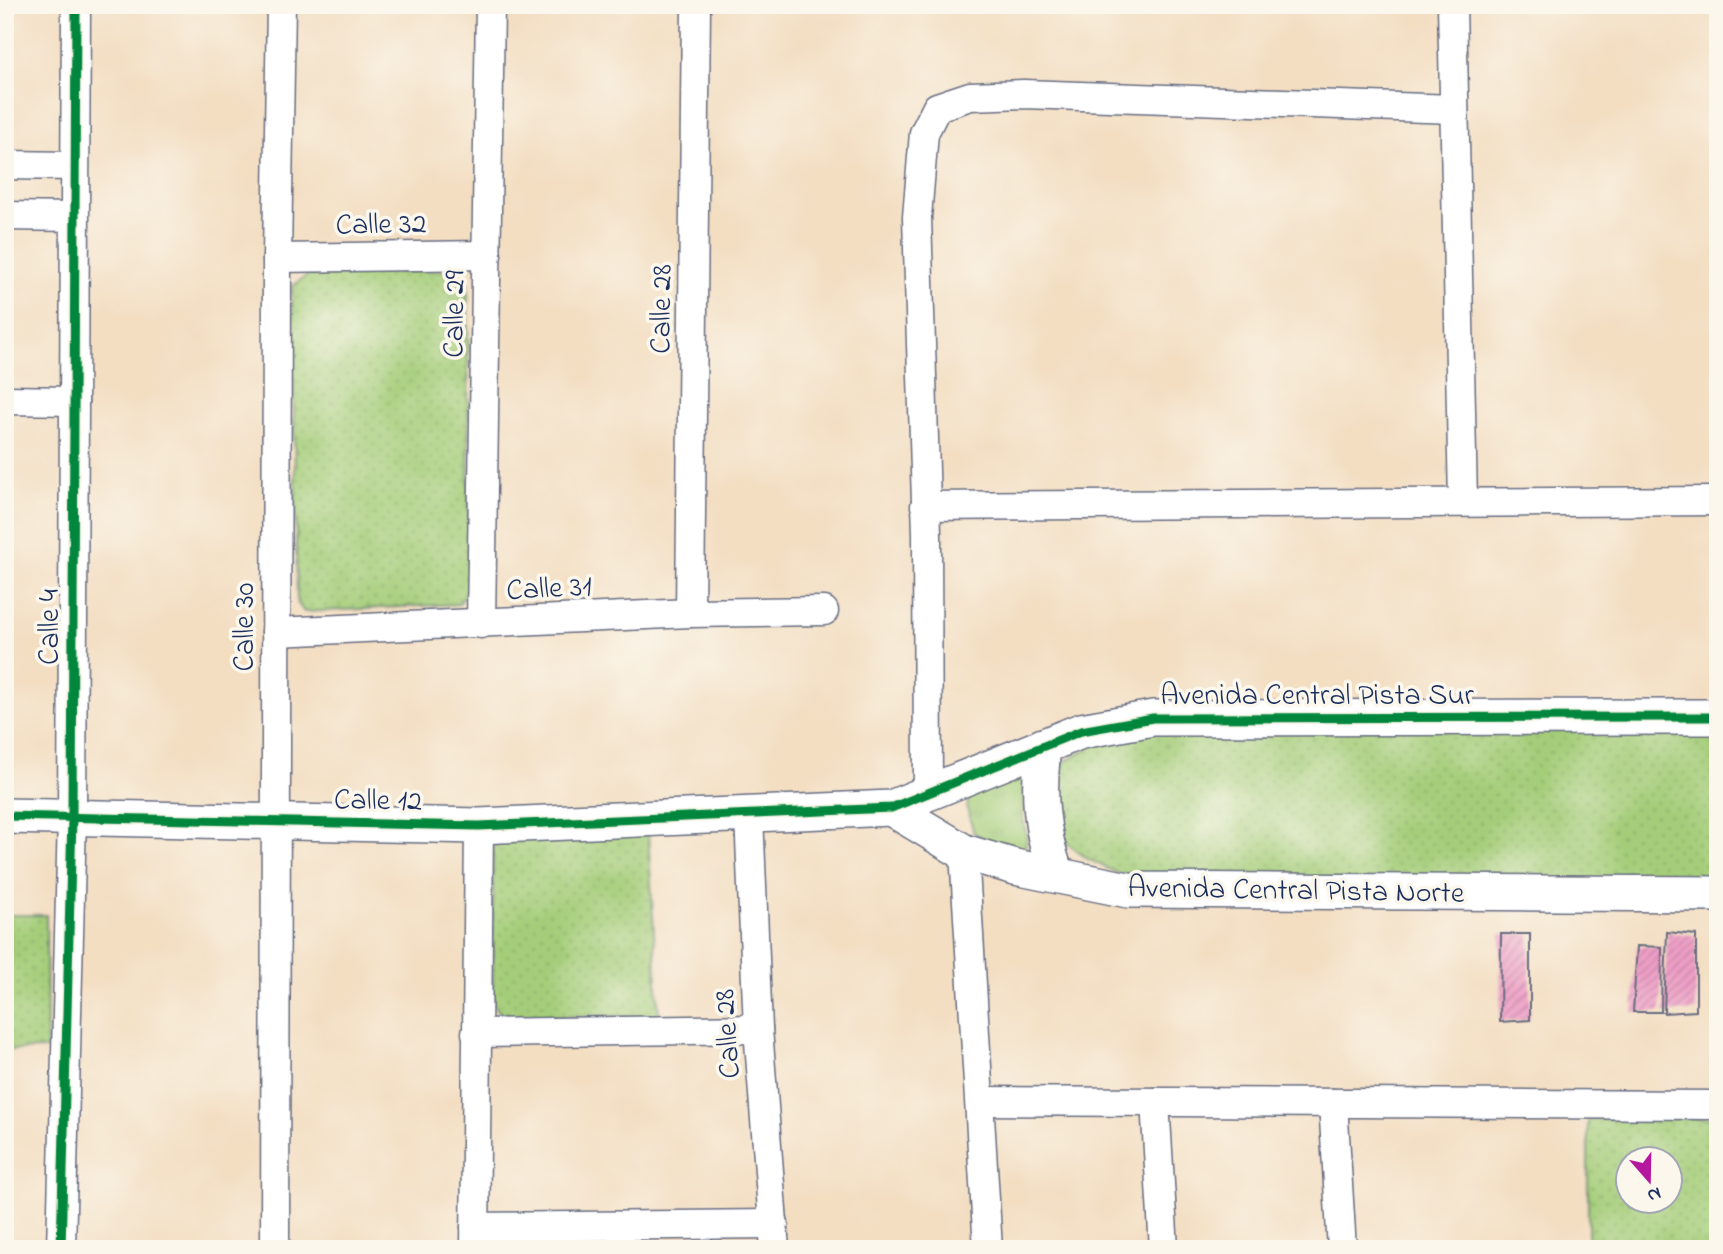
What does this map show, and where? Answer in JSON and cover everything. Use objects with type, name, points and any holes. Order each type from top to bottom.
[{"type":"street","name":"Calle 4","points":[[61,1249],[72,817],[76,5]]},
{"type":"street","name":"Calle 30","points":[[275,1249],[277,258],[281,5]]},
{"type":"street","name":"Calle 29","points":[[481,624],[489,5]]},
{"type":"street","name":"Calle 28","points":[[690,613],[696,5]]},
{"type":"street","points":[[1452,5],[1463,501]]},
{"type":"street","points":[[928,792],[925,506],[917,217],[924,133],[937,107],[970,96],[1024,94],[1454,109]]},
{"type":"street","points":[[5,165],[74,166]]},
{"type":"street","points":[[5,216],[74,217]]},
{"type":"street","name":"Calle 32","points":[[277,258],[487,255]]},
{"type":"street","points":[[5,400],[74,401]]},
{"type":"street","points":[[925,506],[1718,501]]},
{"type":"street","name":"Calle 31","points":[[276,632],[690,613],[824,611]]},
{"type":"street","name":"Avenida Central Pista Sur","points":[[891,808],[1081,732],[1153,719],[1718,717]]},
{"type":"street","points":[[1043,746],[1040,801],[1044,839],[1056,875]]},
{"type":"street","name":"Calle 12","points":[[5,816],[479,826],[891,808]]},
{"type":"street","name":"Avenida Central Pista Norte","points":[[891,808],[964,852],[1015,867],[1128,890],[1718,894]]},
{"type":"street","name":"Calle 28","points":[[749,815],[758,1029],[774,1236]]},
{"type":"street","points":[[479,826],[475,1238],[774,1236]]},
{"type":"street","points":[[964,852],[988,1249]]},
{"type":"street","points":[[477,1033],[758,1029]]},
{"type":"street","points":[[981,1101],[1718,1105]]},
{"type":"street","points":[[1155,1102],[1164,1249]]},
{"type":"street","points":[[1333,1103],[1342,1249]]},
{"type":"green space","points":[[449,270],[468,285],[469,588],[459,604],[304,612],[297,602],[292,287],[307,275]]},
{"type":"green space","points":[[1151,725],[1718,730],[1718,883],[1133,881],[1086,858],[1063,840],[1049,787],[1064,762],[1111,736]]},
{"type":"green space","points":[[1024,770],[1023,819],[1027,839],[1024,853],[1009,852],[974,833],[967,808],[972,784]]},
{"type":"green space","points":[[648,833],[659,1017],[502,1016],[493,1003],[493,846],[510,835]]},
{"type":"green space","points":[[5,915],[46,915],[47,1049],[5,1050]]},
{"type":"green space","points":[[1718,1118],[1718,1249],[1588,1249],[1588,1120]]},
{"type":"building","points":[[1667,932],[1696,935],[1696,1011],[1664,1013]]},
{"type":"building","points":[[1501,934],[1530,934],[1530,1020],[1500,1022]]},
{"type":"building","points":[[1637,946],[1662,947],[1661,1012],[1633,1012]]},
{"type":"cycle path","points":[[61,1249],[72,817],[76,5]]},
{"type":"cycle path","points":[[5,816],[479,826],[891,808],[1081,731],[1153,718],[1718,717]]}]
